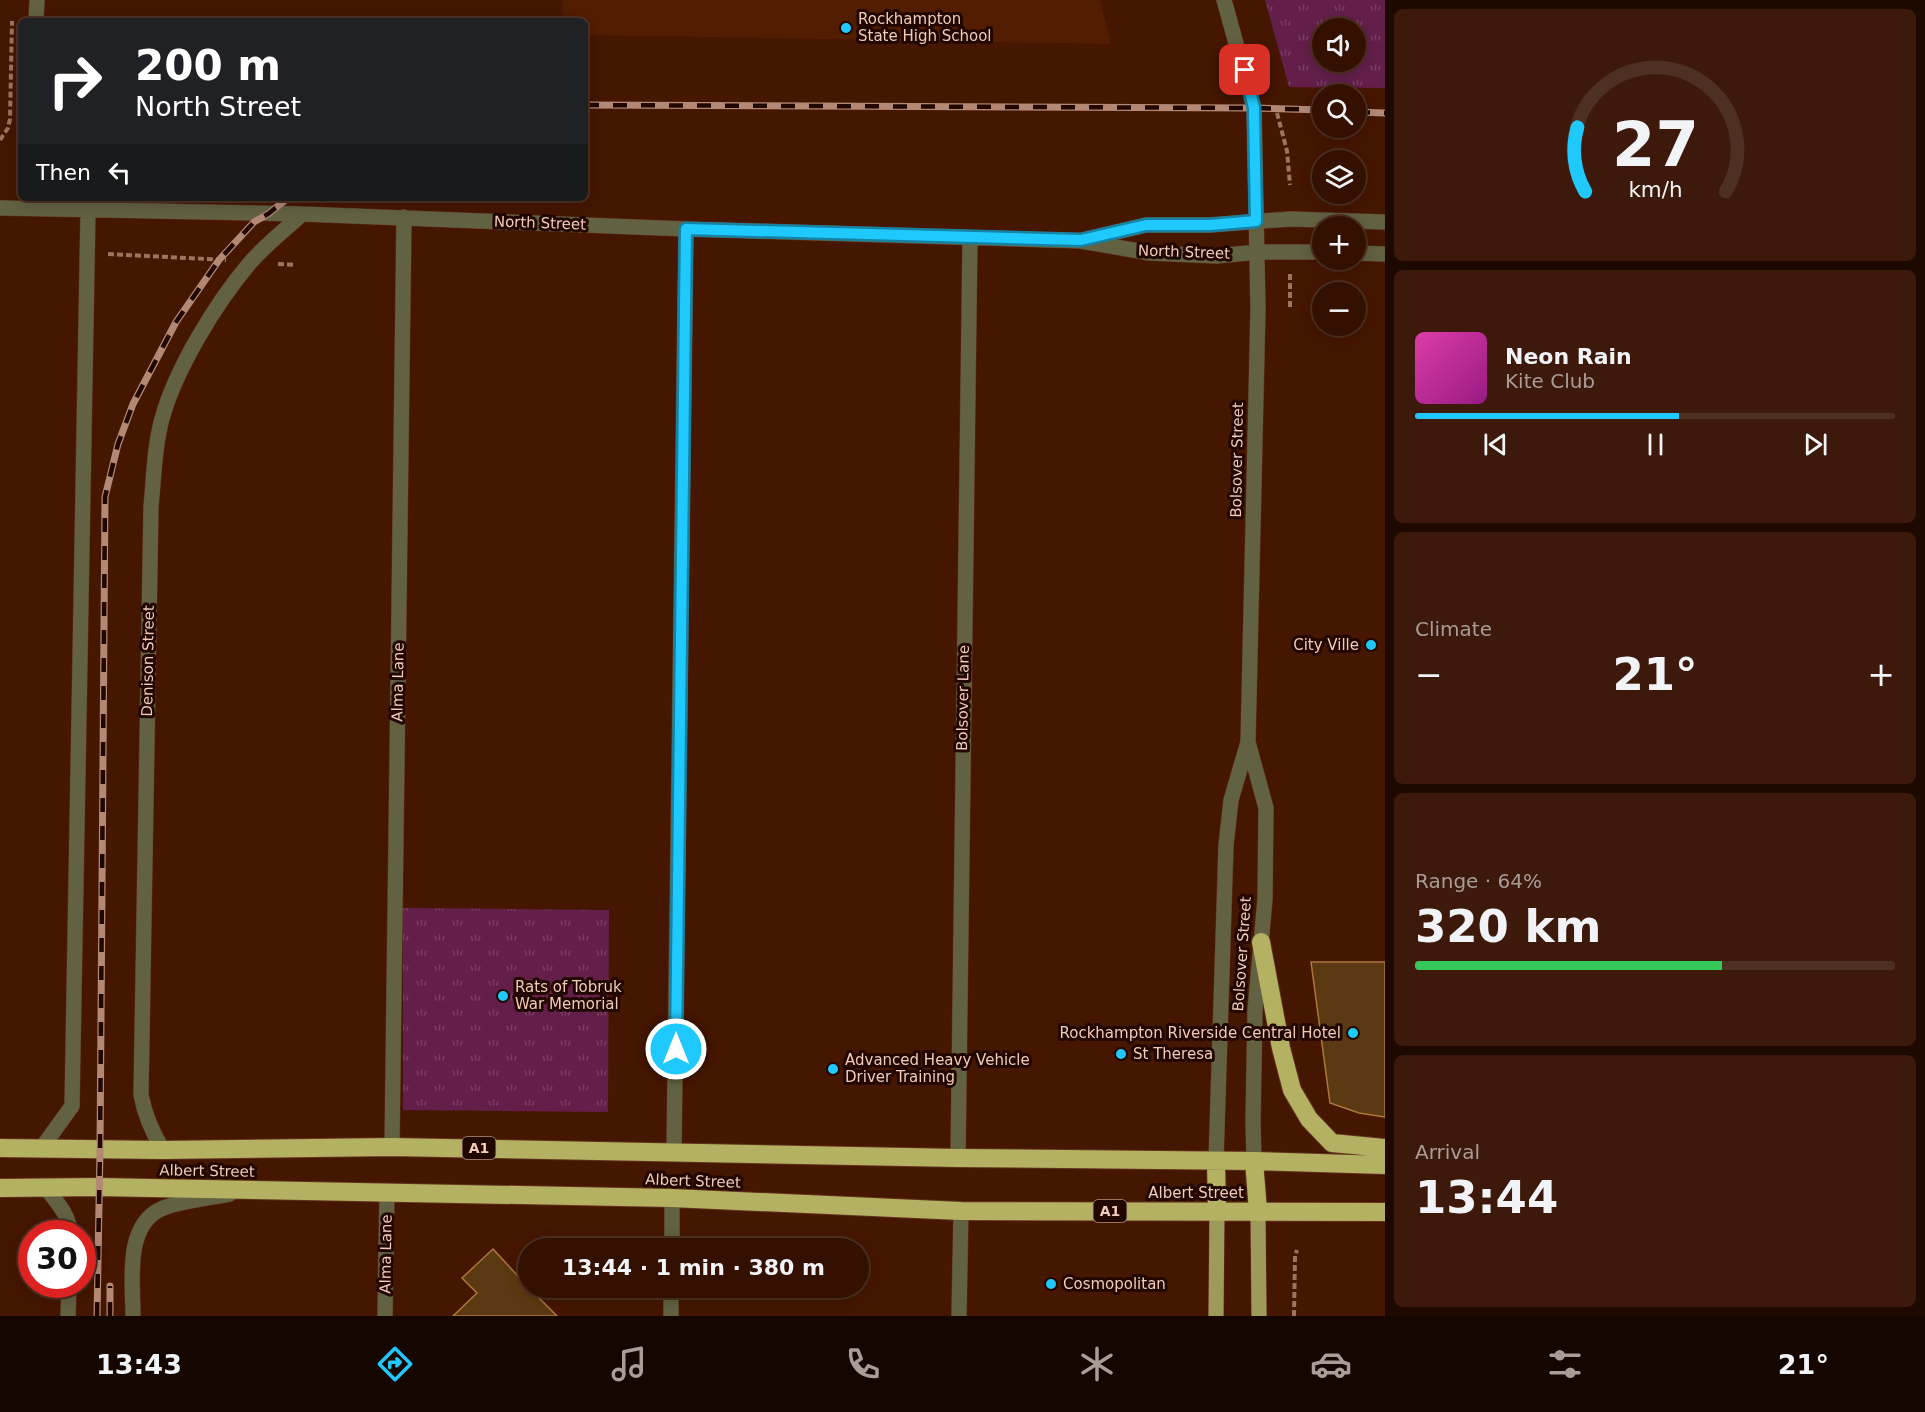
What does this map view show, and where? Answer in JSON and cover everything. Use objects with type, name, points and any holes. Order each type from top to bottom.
[{"type":"highway","points":[[1261,942],[1281,1048],[1292,1090],[1309,1119],[1332,1143],[1385,1148]]},
{"type":"highway","name":"Albert Street","points":[[0,1148],[163,1150],[392,1147],[1385,1165]]},
{"type":"highway","name":"Bolsover Street","points":[[1216,1161],[1218,1211]]},
{"type":"highway","name":"Bolsover Street","points":[[1254,1161],[1258,1211]]},
{"type":"highway","name":"Albert Street","points":[[0,1188],[256,1190],[672,1198],[962,1210],[1385,1212]]},
{"type":"main road","name":"Bolsover Street","points":[[1216,1316],[1218,1211]]},
{"type":"main road","name":"Bolsover Street","points":[[1258,1211],[1259,1316]]},
{"type":"street","points":[[36,18],[37,0]]},
{"type":"street","name":"Bolsover Street","points":[[1216,1161],[1227,845],[1231,800],[1248,742],[1258,309],[1254,108],[1224,0]]},
{"type":"street","name":"North Street","points":[[0,208],[34,203],[88,210],[404,217],[686,229],[1081,240],[1150,253],[1217,256],[1258,252],[1312,252]]},
{"type":"street","points":[[41,1149],[72,1106],[88,210]]},
{"type":"street","name":"Denison Street","points":[[163,1150],[145,1114],[141,1095],[151,506],[162,420],[177,382],[222,299],[250,262],[302,214]]},
{"type":"street","name":"Alma Lane","points":[[392,1147],[404,217]]},
{"type":"street","name":"North Street","points":[[1081,240],[1146,225],[1210,225],[1290,219],[1385,222]]},
{"type":"street","points":[[674,1151],[686,229]]},
{"type":"street","name":"Bolsover Lane","points":[[958,1158],[970,238]]},
{"type":"street","points":[[1366,253],[1385,254]]},
{"type":"street","name":"Bolsover Street","points":[[1248,742],[1266,808],[1265,898],[1256,1010],[1254,1161]]},
{"type":"street","points":[[46,1188],[61,1206],[67,1220]]},
{"type":"street","points":[[133,1316],[133,1253],[139,1229],[159,1210],[179,1204],[256,1190]]},
{"type":"street","name":"Alma Lane","points":[[385,1316],[387,1192]]},
{"type":"street","points":[[672,1198],[672,1238]]},
{"type":"street","points":[[959,1316],[962,1210]]},
{"type":"street","points":[[68,1316],[69,1298]]},
{"type":"street","points":[[671,1298],[671,1316]]},
{"type":"path","points":[[0,140],[8,128],[10,119],[12,12]]},
{"type":"path","points":[[1282,129],[1287,151],[1290,185]]},
{"type":"path","points":[[86,253],[296,265]]},
{"type":"path","points":[[1290,274],[1290,310]]},
{"type":"path","points":[[1294,1316],[1297,1250]]},
{"type":"shaded area","name":"Rockhampton State High School","points":[[563,0],[1100,0],[1111,44],[588,35],[588,18],[563,18]]},
{"type":"green space","points":[[1265,0],[1385,0],[1385,88],[1366,88],[1366,84],[1312,84],[1312,87],[1289,87]]},
{"type":"green space","points":[[403,908],[609,910],[608,1112],[403,1110]]},
{"type":"building","name":"Rockhampton Riverside Central Hotel","points":[[1311,962],[1385,962],[1385,1117],[1359,1113],[1330,1103]]},
{"type":"building","points":[[493,1249],[518,1276],[518,1298],[539,1298],[557,1316],[453,1316],[477,1293],[462,1278]]},
{"type":"railway","points":[[588,105],[1312,110]]},
{"type":"railway","points":[[1366,112],[1385,113]]},
{"type":"railway","points":[[97,1316],[105,497],[118,444],[133,404],[176,322],[219,260],[254,222],[284,201]]},
{"type":"railway","points":[[110,1286],[110,1316]]},
{"type":"place","name":"Rockhampton State High School","points":[[846,28]]},
{"type":"place","name":"City Ville","points":[[1371,645]]},
{"type":"place","name":"Rats of Tobruk War Memorial","points":[[503,996]]},
{"type":"place","name":"Rockhampton Riverside Central Hotel","points":[[1353,1033]]},
{"type":"place","name":"St Theresa","points":[[1121,1054]]},
{"type":"place","name":"Advanced Heavy Vehicle Driver Training","points":[[833,1069]]},
{"type":"place","name":"Cosmopolitan","points":[[1051,1284]]},
{"type":"route","points":[[676,1049],[686,229],[1081,240],[1146,225],[1210,225],[1256,221],[1254,108],[1245,70]]}]
